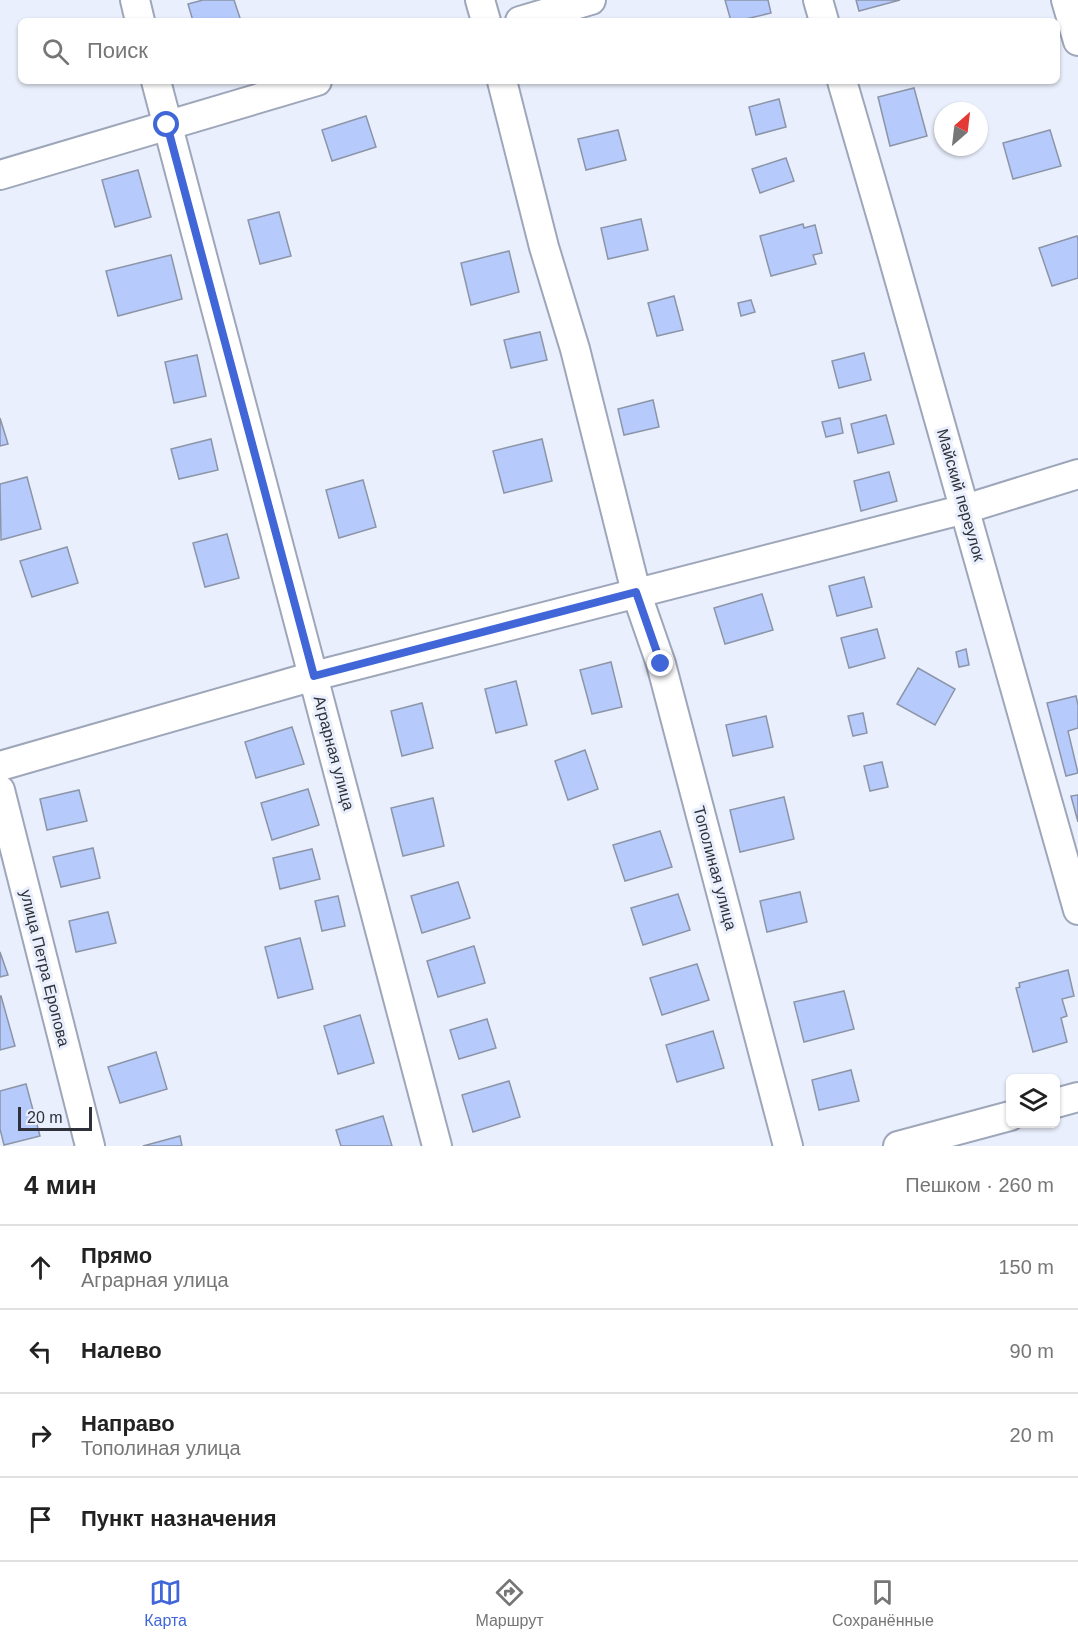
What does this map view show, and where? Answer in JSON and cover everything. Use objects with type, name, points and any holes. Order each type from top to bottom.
[{"type":"street","points":[[135,0],[139,18]]},
{"type":"street","points":[[480,0],[485,18]]},
{"type":"street","points":[[530,18],[591,0]]},
{"type":"street","points":[[818,0],[823,18]]},
{"type":"street","points":[[1066,0],[1078,41]]},
{"type":"street","name":"Аграрная улица","points":[[157,84],[437,1146]]},
{"type":"street","points":[[0,174],[307,84]]},
{"type":"street","name":"Тополиная улица","points":[[503,84],[544,247],[575,349],[636,592],[664,675],[788,1146]]},
{"type":"street","name":"Майский переулок","points":[[843,84],[1078,910]]},
{"type":"street","points":[[0,766],[314,676],[965,509],[1078,474]]},
{"type":"street","name":"улица Петра Еропова","points":[[0,790],[90,1146]]},
{"type":"street","points":[[1060,1102],[1078,1097]]},
{"type":"street","points":[[898,1146],[1006,1117]]},
{"type":"building","points":[[203,0],[234,0],[240,18],[192,18],[188,4]]},
{"type":"building","points":[[725,0],[768,0],[771,13],[750,18],[730,18]]},
{"type":"building","points":[[856,0],[900,0],[859,11]]},
{"type":"building","points":[[914,88],[927,136],[890,146],[878,97]]},
{"type":"building","points":[[779,99],[786,127],[756,135],[749,107]]},
{"type":"building","points":[[366,116],[376,147],[332,161],[322,130]]},
{"type":"building","points":[[618,130],[626,160],[586,170],[578,139]]},
{"type":"building","points":[[1050,130],[1061,166],[1013,179],[1003,143]]},
{"type":"building","points":[[786,158],[794,181],[760,193],[752,169]]},
{"type":"building","points":[[138,170],[151,217],[115,227],[102,180]]},
{"type":"building","points":[[279,212],[291,256],[260,264],[248,220]]},
{"type":"building","points":[[641,219],[648,250],[608,259],[601,228]]},
{"type":"building","points":[[803,224],[804,228],[815,225],[822,253],[813,255],[816,264],[771,276],[760,236]]},
{"type":"building","points":[[1077,236],[1078,278],[1052,286],[1039,248]]},
{"type":"building","points":[[509,251],[519,292],[471,305],[461,263]]},
{"type":"building","points":[[171,255],[182,299],[118,316],[106,271]]},
{"type":"building","points":[[674,296],[683,330],[657,336],[648,303]]},
{"type":"building","points":[[751,300],[755,312],[741,316],[738,303]]},
{"type":"building","points":[[540,332],[547,360],[511,368],[504,340]]},
{"type":"building","points":[[864,353],[871,380],[839,388],[832,361]]},
{"type":"building","points":[[197,355],[206,396],[174,403],[165,362]]},
{"type":"building","points":[[653,400],[659,427],[624,435],[618,409]]},
{"type":"building","points":[[886,415],[894,444],[858,453],[851,424]]},
{"type":"building","points":[[0,418],[8,444],[0,446]]},
{"type":"building","points":[[840,418],[843,433],[826,437],[822,422]]},
{"type":"building","points":[[211,439],[218,470],[179,479],[171,449]]},
{"type":"building","points":[[542,439],[552,481],[504,493],[493,451]]},
{"type":"building","points":[[889,472],[897,501],[861,511],[854,481]]},
{"type":"building","points":[[27,477],[41,529],[1,540],[0,484]]},
{"type":"building","points":[[363,480],[376,527],[339,538],[326,490]]},
{"type":"building","points":[[227,534],[239,578],[205,587],[193,543]]},
{"type":"building","points":[[67,547],[78,583],[32,597],[20,561]]},
{"type":"building","points":[[864,577],[872,607],[837,616],[829,586]]},
{"type":"building","points":[[762,594],[773,630],[725,644],[714,608]]},
{"type":"building","points":[[877,629],[885,658],[849,668],[841,638]]},
{"type":"building","points":[[966,649],[969,665],[959,667],[956,652]]},
{"type":"building","points":[[611,662],[622,707],[592,714],[580,670]]},
{"type":"building","points":[[918,668],[955,689],[935,725],[897,704]]},
{"type":"building","points":[[516,681],[527,725],[496,733],[485,689]]},
{"type":"building","points":[[1076,696],[1078,728],[1068,731],[1078,773],[1066,776],[1047,703]]},
{"type":"building","points":[[422,703],[433,748],[402,756],[391,711]]},
{"type":"building","points":[[863,713],[867,733],[853,736],[848,716]]},
{"type":"building","points":[[766,716],[773,747],[733,756],[726,725]]},
{"type":"building","points":[[292,727],[304,764],[256,778],[245,742]]},
{"type":"building","points":[[585,750],[598,789],[568,800],[555,761]]},
{"type":"building","points":[[882,762],[888,787],[870,791],[864,766]]},
{"type":"building","points":[[308,789],[319,825],[272,840],[261,803]]},
{"type":"building","points":[[79,790],[87,821],[47,830],[40,799]]},
{"type":"building","points":[[1078,795],[1078,822],[1071,796]]},
{"type":"building","points":[[784,797],[794,839],[740,852],[730,810]]},
{"type":"building","points":[[433,798],[444,846],[403,856],[391,808]]},
{"type":"building","points":[[660,831],[672,867],[625,881],[613,845]]},
{"type":"building","points":[[93,848],[100,878],[61,887],[53,857]]},
{"type":"building","points":[[312,849],[320,879],[280,889],[273,858]]},
{"type":"building","points":[[458,882],[470,918],[422,933],[411,896]]},
{"type":"building","points":[[800,892],[807,922],[767,932],[760,901]]},
{"type":"building","points":[[678,894],[690,930],[643,945],[631,908]]},
{"type":"building","points":[[338,896],[345,926],[322,931],[315,901]]},
{"type":"building","points":[[108,912],[116,943],[76,952],[69,921]]},
{"type":"building","points":[[300,938],[313,989],[278,998],[265,947]]},
{"type":"building","points":[[474,946],[485,983],[438,997],[427,961]]},
{"type":"building","points":[[0,952],[8,975],[0,977]]},
{"type":"building","points":[[697,964],[709,1000],[662,1015],[650,978]]},
{"type":"building","points":[[1068,970],[1074,996],[1062,999],[1067,1016],[1061,1018],[1067,1042],[1033,1052],[1016,988],[1020,987],[1019,983]]},
{"type":"building","points":[[844,991],[854,1029],[804,1042],[794,1002]]},
{"type":"building","points":[[0,996],[15,1046],[0,1050]]},
{"type":"building","points":[[360,1015],[374,1063],[338,1074],[324,1026]]},
{"type":"building","points":[[487,1019],[496,1048],[459,1059],[450,1030]]},
{"type":"building","points":[[713,1031],[724,1068],[677,1082],[666,1045]]},
{"type":"building","points":[[156,1052],[167,1089],[120,1103],[108,1067]]},
{"type":"building","points":[[851,1070],[859,1101],[819,1110],[812,1080]]},
{"type":"building","points":[[509,1081],[520,1117],[473,1132],[462,1095]]},
{"type":"building","points":[[26,1084],[40,1136],[4,1145],[0,1129],[0,1091]]},
{"type":"building","points":[[383,1116],[392,1146],[341,1146],[336,1130]]},
{"type":"building","points":[[180,1136],[182,1146],[143,1146]]},
{"type":"route","points":[[167,125],[314,676],[636,592],[661,664]]}]
